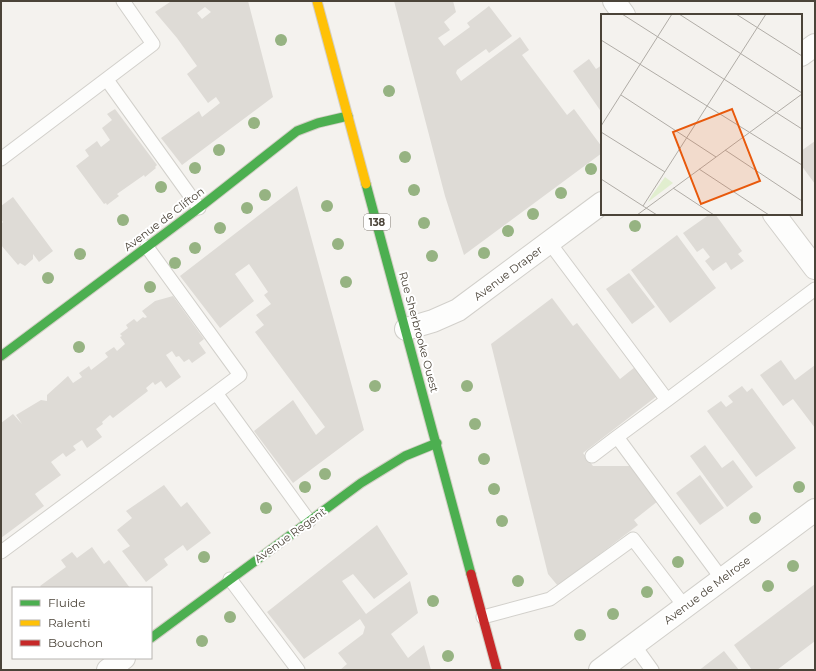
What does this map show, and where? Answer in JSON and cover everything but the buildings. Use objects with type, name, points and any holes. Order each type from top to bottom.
[{"type":"street","name":"Rue Sherbrooke Ouest","points":[[317,1],[498,670]]},
{"type":"street","points":[[614,1],[623,14]]},
{"type":"street","points":[[802,54],[815,45]]},
{"type":"street","name":"Avenue de Clifton","points":[[1,356],[199,208],[297,131],[318,123],[348,116]]},
{"type":"street","name":"Avenue Draper","points":[[406,329],[432,321],[458,310],[601,204]]},
{"type":"street","points":[[775,215],[815,268]]},
{"type":"street","name":"Avenue Regent","points":[[152,637],[378,472],[418,450],[436,443]]},
{"type":"street","name":"Avenue de Melrose","points":[[600,670],[815,510]]},
{"type":"street","points":[[108,670],[123,659]]},
{"type":"lane","points":[[1,159],[153,44],[123,1]]},
{"type":"lane","points":[[107,80],[199,208]]},
{"type":"lane","points":[[549,242],[667,400]]},
{"type":"lane","points":[[1,552],[240,374],[147,247]]},
{"type":"lane","points":[[592,456],[815,289]]},
{"type":"lane","points":[[216,393],[309,521]]},
{"type":"lane","points":[[617,438],[722,579]]},
{"type":"lane","points":[[483,617],[550,599],[633,539],[685,607]]},
{"type":"lane","points":[[230,579],[298,670]]},
{"type":"lane","points":[[634,645],[652,670]]},
{"type":"traffic: fast","points":[[1,356],[199,208],[297,131],[318,123],[348,116]]},
{"type":"traffic: fast","points":[[366,184],[471,574]]},
{"type":"traffic: fast","points":[[152,637],[361,483],[405,456],[437,443]]},
{"type":"traffic: slow","points":[[317,1],[366,184]]},
{"type":"traffic: jam","points":[[471,574],[497,670]]}]
